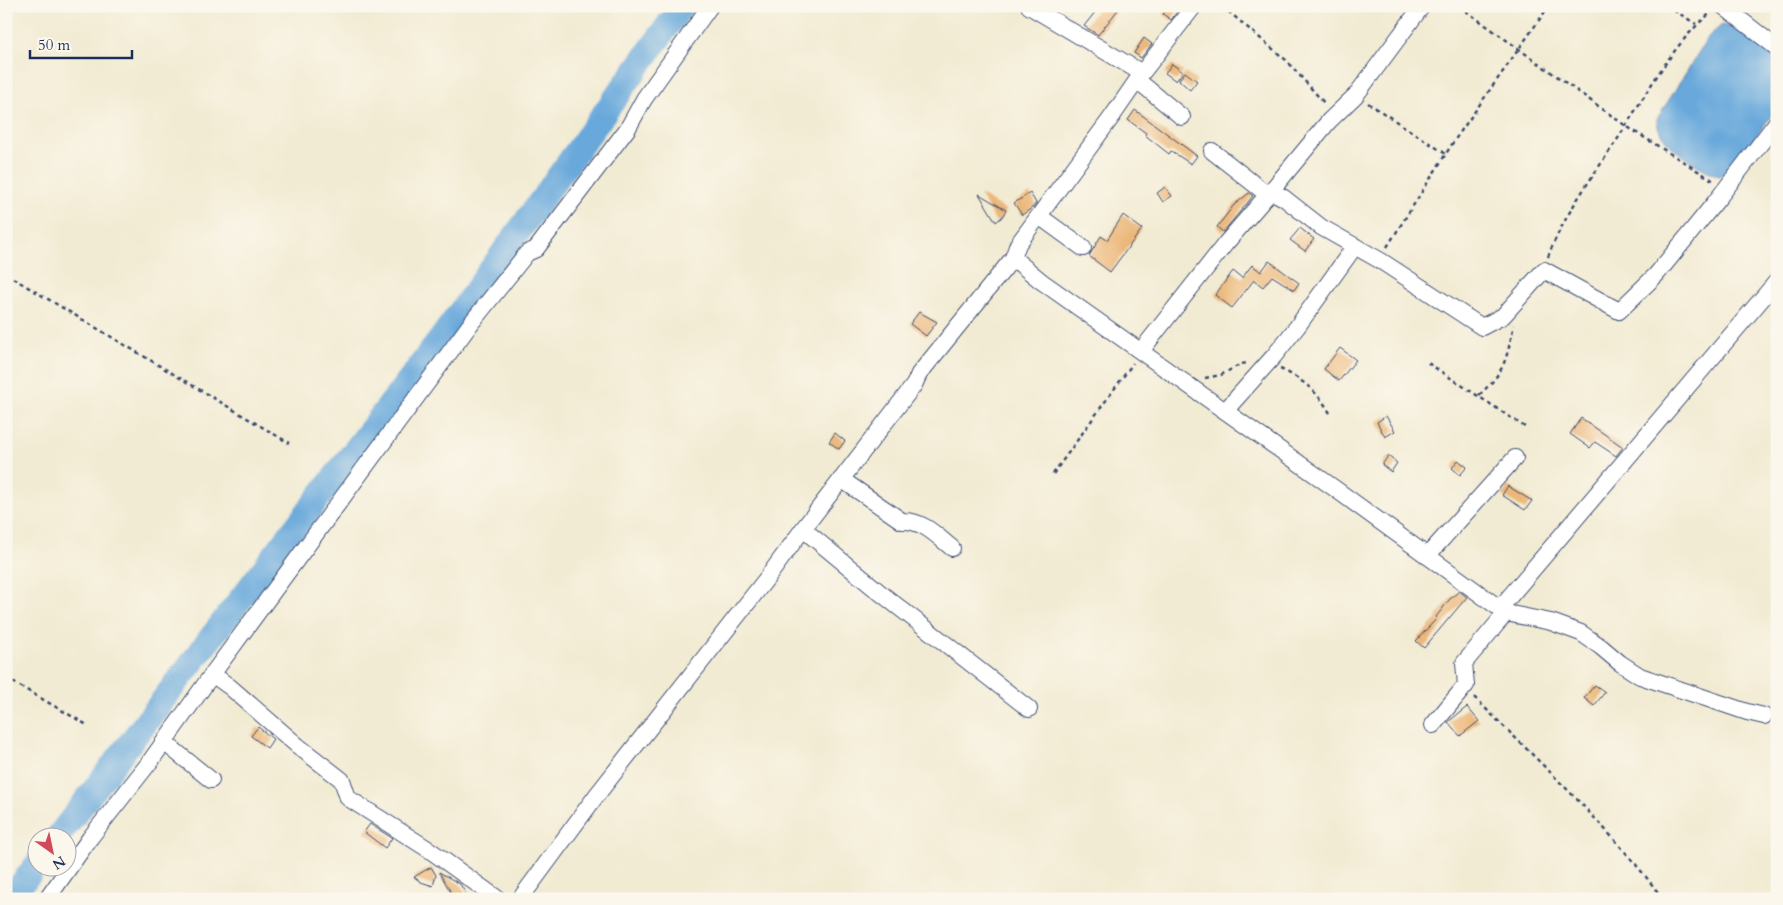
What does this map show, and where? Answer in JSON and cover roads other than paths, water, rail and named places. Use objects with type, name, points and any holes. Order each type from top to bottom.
[{"type":"street","points":[[46,899],[164,742],[212,674],[472,322],[527,253],[536,249],[628,128],[644,99],[710,6]]},
{"type":"street","points":[[1029,6],[1139,76],[1182,117]]},
{"type":"street","points":[[520,899],[596,796],[767,578],[914,385],[920,374],[1013,258],[1018,244],[1111,118],[1139,76],[1194,6]]},
{"type":"street","points":[[1141,351],[1226,243],[1334,115],[1353,98],[1422,6]]},
{"type":"street","points":[[1718,8],[1777,48]]},
{"type":"street","points":[[1212,151],[1269,193],[1284,198],[1321,227],[1379,260],[1482,326],[1503,316],[1544,270],[1619,311],[1656,275],[1726,189],[1777,122]]},
{"type":"street","points":[[1039,216],[1083,248]]},
{"type":"street","points":[[1225,411],[1297,328],[1355,246]]},
{"type":"street","points":[[1013,258],[1041,282],[1141,351],[1503,611],[1551,622],[1581,633],[1640,676],[1764,716]]},
{"type":"street","points":[[1433,725],[1464,688],[1466,684],[1464,663],[1503,611],[1777,281]]},
{"type":"street","points":[[1427,556],[1515,458]]},
{"type":"street","points":[[841,479],[902,521],[909,521],[928,528],[952,548]]},
{"type":"street","points":[[803,529],[1028,708]]},
{"type":"street","points":[[212,674],[342,780],[348,798],[431,851],[498,899]]},
{"type":"street","points":[[164,742],[211,780]]},
{"type":"water","points":[[1722,25],[1734,28],[1777,56],[1777,108],[1731,170],[1719,176],[1690,161],[1671,146],[1663,137],[1657,119],[1709,36]]},
{"type":"waterway","points":[[65,828],[442,337],[682,6]]},
{"type":"waterway","points":[[10,899],[28,876]]}]
